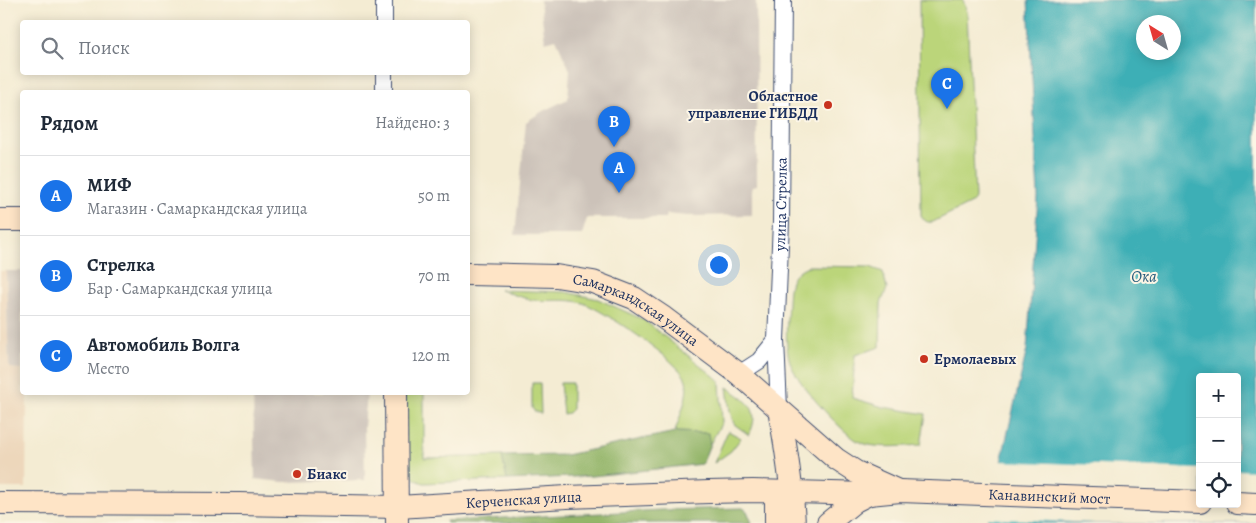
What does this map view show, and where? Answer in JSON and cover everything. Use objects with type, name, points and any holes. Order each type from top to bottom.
[{"type":"main road","points":[[0,220],[20,220]]},
{"type":"main road","name":"Самаркандская улица","points":[[470,274],[556,276],[593,282],[634,298],[739,374],[836,460],[856,472],[900,491]]},
{"type":"main road","points":[[396,395],[395,463],[397,515]]},
{"type":"main road","points":[[779,409],[784,492],[794,523]]},
{"type":"main road","name":"Керченская улица","points":[[0,503],[230,504],[397,515],[567,497],[728,492],[869,494],[900,491]]},
{"type":"main road","name":"Канавинский мост","points":[[900,491],[1196,502]]},
{"type":"main road","points":[[776,523],[784,492]]},
{"type":"main road","points":[[828,523],[855,501],[869,494]]},
{"type":"main road","points":[[1241,503],[1256,504]]},
{"type":"street","points":[[384,0],[384,20]]},
{"type":"street","name":"улица Стрелка","points":[[779,409],[776,340],[781,222],[783,0]]},
{"type":"street","points":[[384,75],[384,90]]},
{"type":"street","points":[[739,374],[759,361],[776,340]]},
{"type":"shaded area","points":[[540,0],[756,0],[757,185],[752,186],[752,215],[687,216],[667,214],[666,218],[587,218],[582,235],[515,235],[526,122],[568,99],[570,70],[556,39],[545,42]]},
{"type":"shaded area","points":[[0,271],[6,271],[9,368],[20,369],[20,395],[27,395],[26,488],[0,488]]},
{"type":"shaded area","points":[[6,271],[20,271],[20,369],[9,368]]},
{"type":"shaded area","points":[[253,395],[367,395],[364,427],[365,480],[283,482],[255,479]]},
{"type":"green space","points":[[919,0],[963,0],[967,12],[975,198],[973,202],[933,222],[926,221],[921,215]]},
{"type":"green space","points":[[808,266],[870,267],[883,272],[887,289],[881,303],[880,347],[855,355],[852,398],[883,407],[926,414],[921,445],[878,446],[856,440],[839,426],[802,384],[789,358],[787,326],[791,281],[797,273]]},
{"type":"green space","points":[[500,290],[566,292],[598,299],[644,320],[720,381],[722,422],[710,444],[707,433],[675,432],[687,392],[686,380],[670,361],[640,337],[607,315],[583,303],[533,300]]},
{"type":"green space","points":[[532,383],[540,383],[541,414],[532,408]]},
{"type":"green space","points":[[560,383],[572,383],[572,409],[568,413],[563,414]]},
{"type":"green space","points":[[727,387],[746,401],[753,412],[753,426],[749,435],[734,424],[730,412]]},
{"type":"green space","points":[[404,395],[424,395],[424,458],[502,456],[507,480],[424,483],[413,477],[405,466]]},
{"type":"green space","points":[[728,431],[741,438],[731,451],[714,463]]},
{"type":"green space","points":[[675,432],[708,433],[710,444],[702,464],[593,476],[507,480],[502,456],[566,455]]},
{"type":"green space","points":[[743,508],[747,511],[752,523],[447,523],[446,521],[661,510]]},
{"type":"water","name":"Ока","points":[[1028,0],[1256,0],[1256,523],[987,523],[1027,349],[1038,197]]},
{"type":"pier","points":[[998,461],[1196,469],[1196,508],[1241,508],[1241,470],[1256,471],[1256,523],[1095,523],[985,518]]},
{"type":"place","name":"Областное управление ГИБДД","points":[[828,105]]},
{"type":"place","name":"Автомобиль Волга","points":[[947,109]]},
{"type":"place","name":"Стрелка","points":[[614,147]]},
{"type":"place","name":"МИФ","points":[[619,193]]},
{"type":"place","name":"Ермолаевых","points":[[924,359]]},
{"type":"place","name":"Биакс","points":[[297,474]]}]
